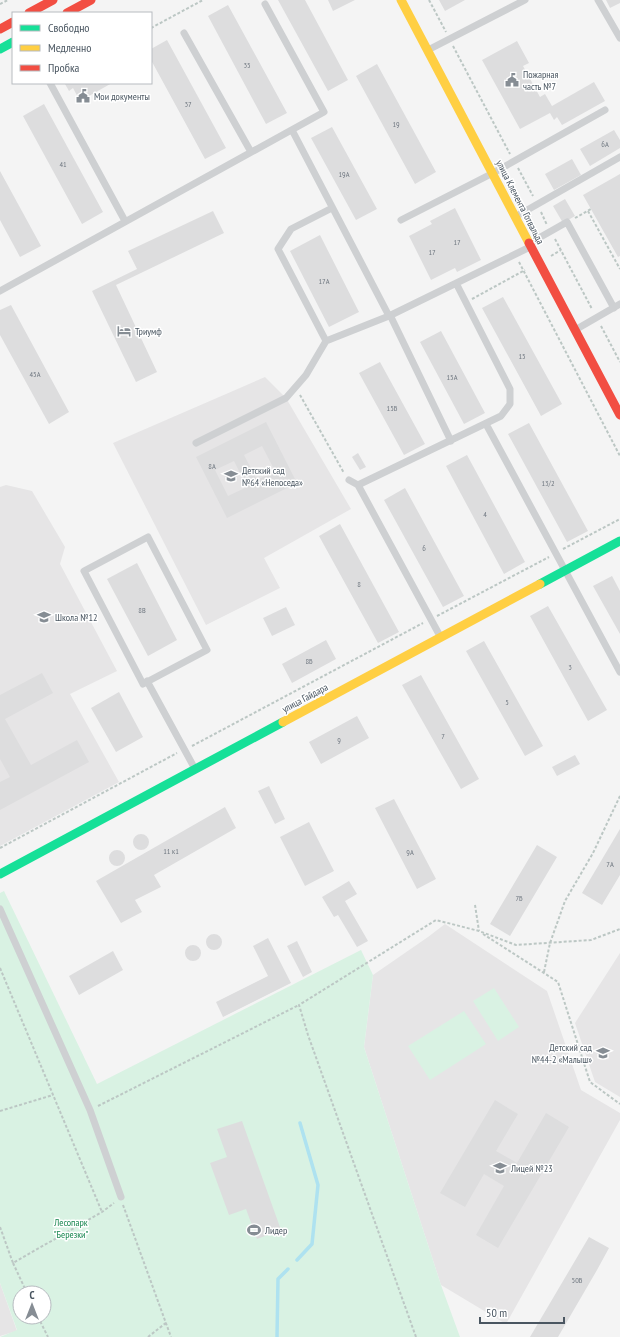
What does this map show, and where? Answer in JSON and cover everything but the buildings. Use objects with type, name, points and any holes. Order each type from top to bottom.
[{"type":"street","points":[[31,12],[53,0]]},
{"type":"street","points":[[69,12],[91,0]]},
{"type":"street","name":"улица Клемента Готвальда","points":[[401,0],[620,415]]},
{"type":"street","points":[[0,29],[12,23]]},
{"type":"street","points":[[0,49],[12,43]]},
{"type":"street","name":"улица Гайдара","points":[[0,874],[620,541]]},
{"type":"lane","points":[[428,50],[525,0]]},
{"type":"lane","points":[[598,0],[617,26],[620,38]]},
{"type":"lane","points":[[0,291],[324,112],[265,4]]},
{"type":"lane","points":[[184,33],[251,152]]},
{"type":"lane","points":[[51,84],[125,221]]},
{"type":"lane","points":[[401,220],[493,173],[605,110]]},
{"type":"lane","points":[[292,130],[390,315],[451,441]]},
{"type":"lane","points":[[515,217],[620,158]]},
{"type":"lane","points":[[326,341],[278,248],[291,229],[332,208]]},
{"type":"lane","points":[[196,443],[286,398],[306,375],[326,341],[390,315],[515,254],[567,222],[617,306],[575,330]]},
{"type":"lane","points":[[358,486],[501,416],[510,404],[510,389],[456,283]]},
{"type":"lane","points":[[486,424],[620,672]]},
{"type":"lane","points":[[349,480],[358,486],[441,637]]},
{"type":"lane","points":[[148,537],[207,650],[147,681],[143,684],[84,571],[148,537]]},
{"type":"lane","points":[[147,681],[195,769]]},
{"type":"lane","points":[[0,909],[90,1110],[121,1197]]},
{"type":"path","points":[[0,4],[8,0]]},
{"type":"path","points":[[152,27],[203,0]]},
{"type":"path","points":[[429,0],[620,362]]},
{"type":"path","points":[[567,222],[591,209]]},
{"type":"path","points":[[588,211],[620,269]]},
{"type":"path","points":[[466,302],[561,250]]},
{"type":"path","points":[[515,254],[620,456]]},
{"type":"path","points":[[296,387],[349,480]]},
{"type":"path","points":[[0,848],[620,519]]},
{"type":"path","points":[[544,972],[550,943],[565,901],[594,853],[620,796]]},
{"type":"path","points":[[475,905],[479,931],[558,982],[590,1082],[620,1104]]},
{"type":"path","points":[[90,1110],[299,1005],[436,920],[479,931],[516,945],[591,940],[620,929]]},
{"type":"path","points":[[0,968],[102,1212]]},
{"type":"path","points":[[299,1005],[308,1035],[416,1337]]},
{"type":"path","points":[[0,1111],[53,1095]]},
{"type":"path","points":[[13,1263],[102,1212],[121,1197],[167,1322],[171,1337]]},
{"type":"path","points":[[0,1227],[13,1263],[23,1285]]},
{"type":"path","points":[[148,1337],[167,1322]]},
{"type":"path","points":[[42,1325],[48,1337]]},
{"type":"shaded area","name":"Детский сад №64 «Непоседа»","points":[[265,377],[286,398],[351,509],[264,558],[280,588],[206,625],[113,443]]},
{"type":"shaded area","name":"Школа №12","points":[[6,485],[32,491],[65,547],[60,564],[117,671],[70,694],[119,782],[0,846],[0,487]]},
{"type":"shaded area","points":[[445,924],[547,991],[581,1090],[620,1113],[620,1120],[506,1324],[441,1285],[364,1047],[373,975]]},
{"type":"shaded area","name":"Детский сад №44-2 «Малыш»","points":[[620,953],[620,1097],[595,1082],[575,1023]]},
{"type":"shaded area","points":[[0,1283],[12,1317],[12,1325],[15,1325],[17,1331],[0,1336]]},
{"type":"green space","name":"Лесопарк \"Березки\"","points":[[4,891],[97,1084],[361,950],[373,975],[364,1047],[441,1285],[460,1337],[0,1337],[17,1330],[15,1325],[52,1325],[52,1285],[12,1285],[12,1316],[0,1283],[0,893]]},
{"type":"green space","points":[[494,988],[519,1027],[498,1041],[473,1001]]},
{"type":"green space","points":[[464,1011],[486,1044],[430,1080],[408,1046]]},
{"type":"waterway","points":[[297,1260],[312,1244],[318,1185],[300,1123]]},
{"type":"waterway","points":[[277,1337],[278,1279],[288,1269]]},
{"type":"traffic: fast","points":[[0,49],[12,43]]},
{"type":"traffic: fast","points":[[540,584],[620,541]]},
{"type":"traffic: fast","points":[[0,874],[283,722]]},
{"type":"traffic: slow","points":[[401,0],[529,243]]},
{"type":"traffic: slow","points":[[283,722],[540,584]]},
{"type":"traffic: jam","points":[[31,12],[53,0]]},
{"type":"traffic: jam","points":[[69,12],[91,0]]},
{"type":"traffic: jam","points":[[0,29],[12,23]]},
{"type":"traffic: jam","points":[[529,243],[620,415]]},
{"type":"place","name":"Пожарная часть №7","points":[[512,80]]},
{"type":"place","name":"Мои документы","points":[[83,96]]},
{"type":"place","name":"Триумф","points":[[124,331]]},
{"type":"place","name":"Детский сад №64 «Непоседа»","points":[[231,476]]},
{"type":"place","name":"Школа №12","points":[[44,617]]},
{"type":"place","name":"Детский сад №44-2 «Малыш»","points":[[603,1053]]},
{"type":"place","name":"Лицей №23","points":[[500,1168]]},
{"type":"place","name":"Лидер","points":[[254,1230]]}]
